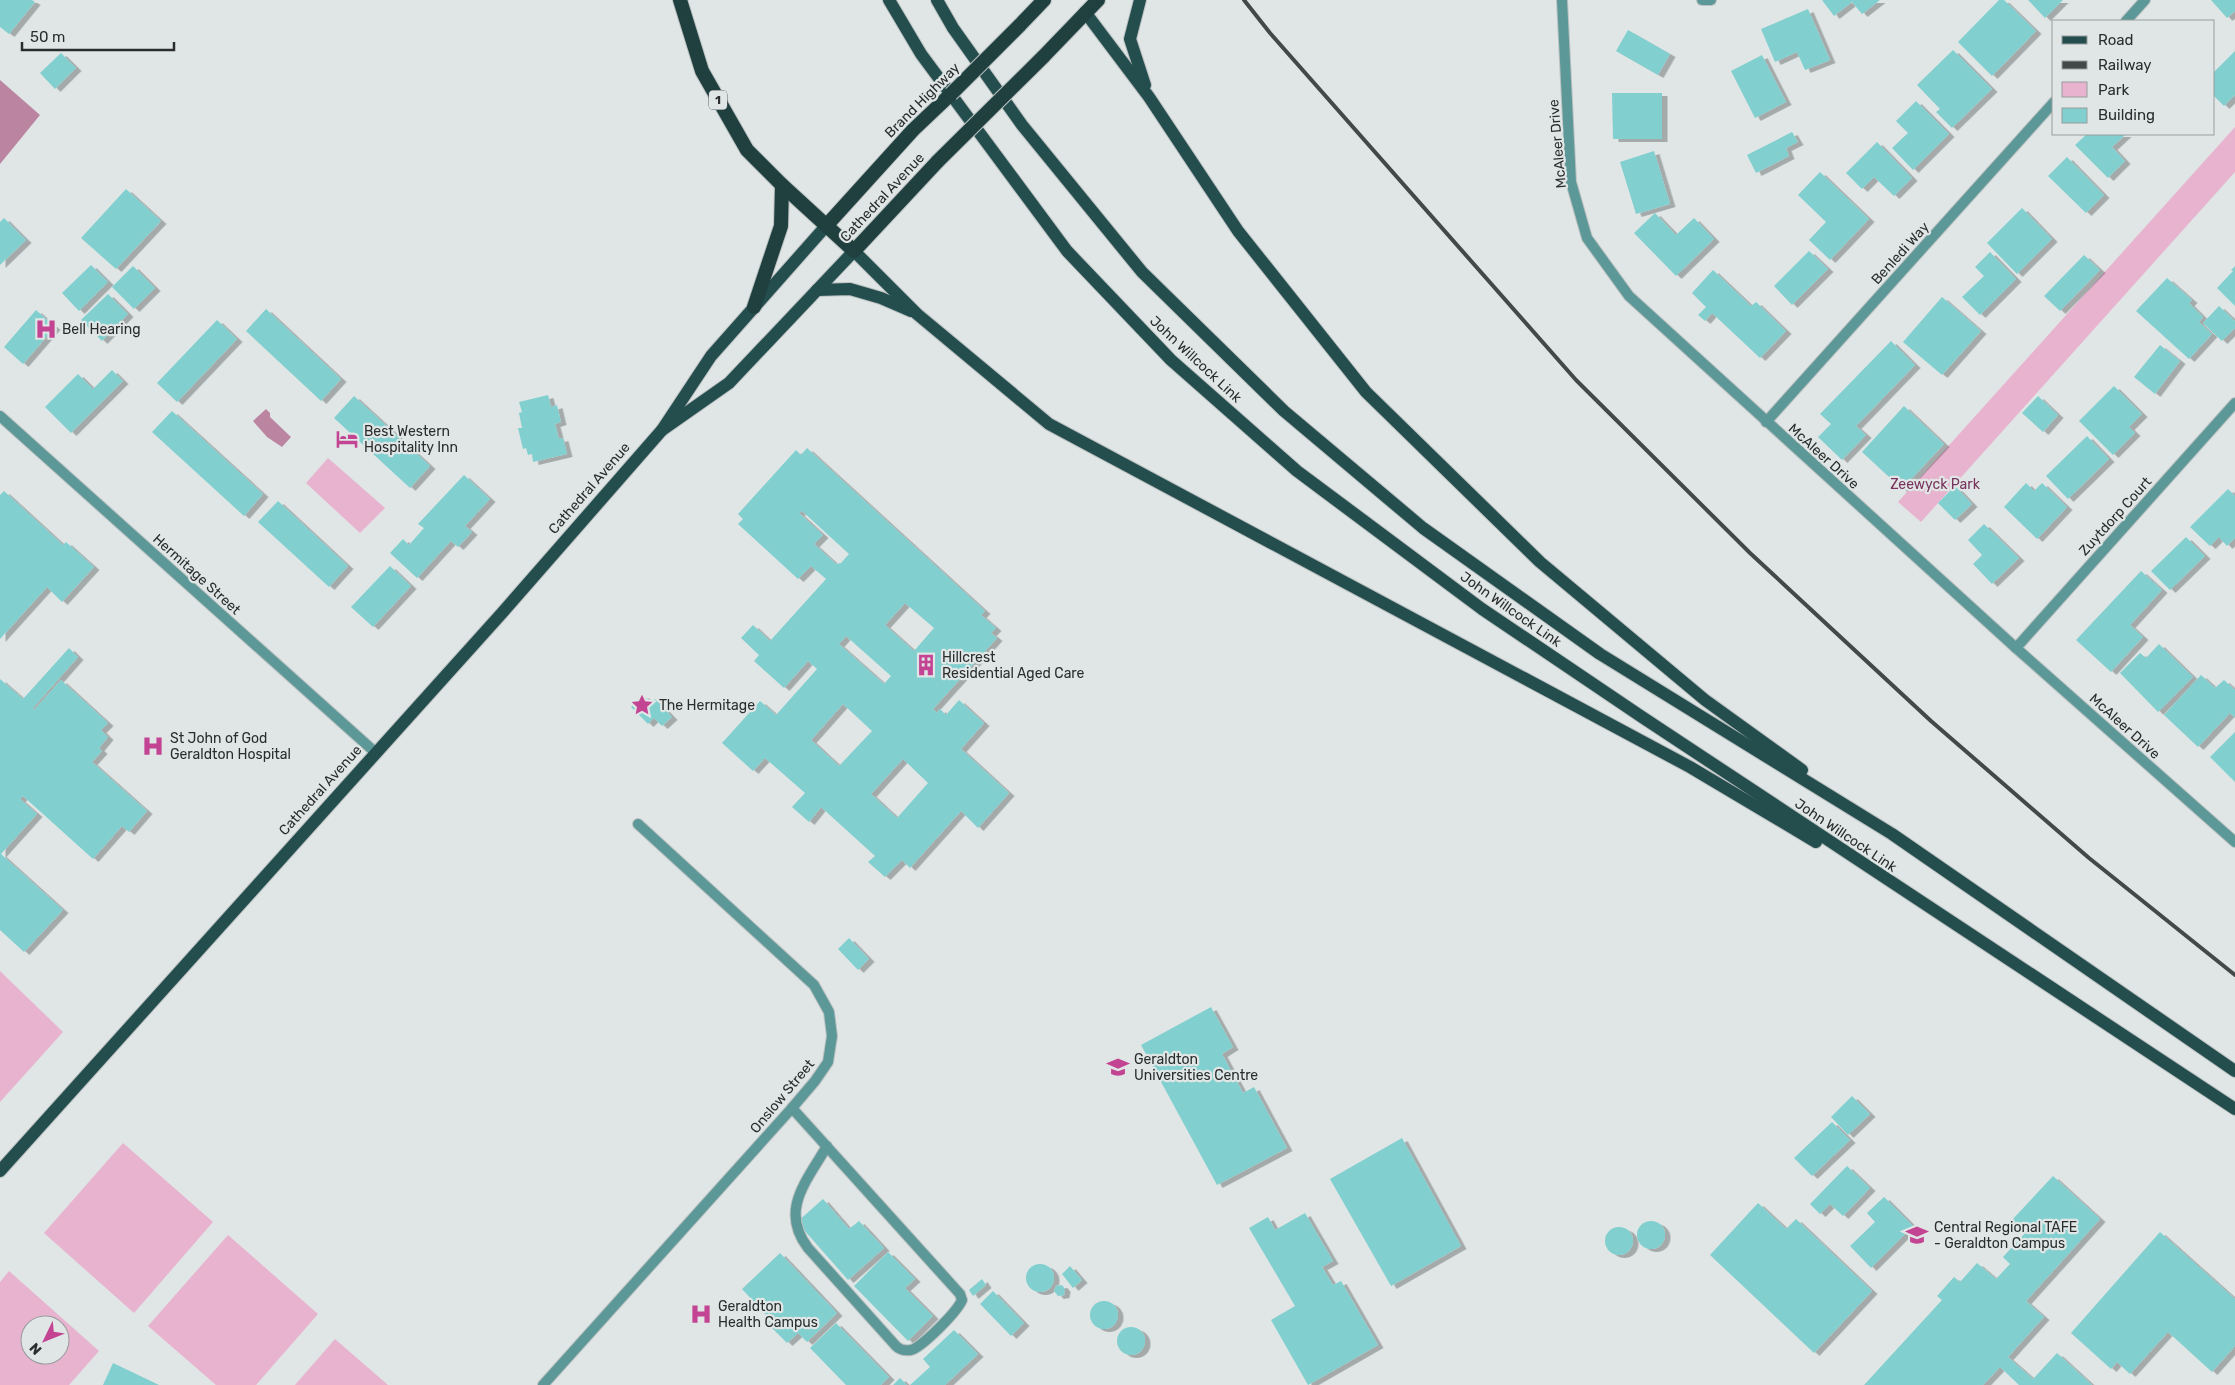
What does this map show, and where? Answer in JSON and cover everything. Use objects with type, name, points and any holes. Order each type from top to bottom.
[{"type":"highway","name":"1","points":[[680,0],[702,71],[747,150],[854,251]]},
{"type":"highway","name":"Brand Highway","points":[[826,226],[913,130],[1044,0]]},
{"type":"highway","name":"Cathedral Avenue","points":[[854,251],[938,161],[1043,57],[1082,6],[1098,0]]},
{"type":"highway","points":[[754,307],[780,226],[782,185]]},
{"type":"main road","name":"John Willcock Link","points":[[889,0],[921,54],[1067,251],[1171,360],[1297,471],[1482,609],[2235,1109]]},
{"type":"main road","name":"John Willcock Link","points":[[937,0],[953,28],[1022,125],[1142,272],[1284,412],[1423,528],[1600,654],[1892,834],[2235,1071]]},
{"type":"main road","points":[[1140,0],[1130,39],[1149,97]]},
{"type":"main road","points":[[1082,6],[1149,97],[1238,231],[1366,392],[1540,562],[1705,700],[1892,834]]},
{"type":"main road","name":"Cathedral Avenue","points":[[0,1172],[376,753],[662,430],[711,356],[826,226]]},
{"type":"main road","points":[[854,251],[917,314],[1049,424],[1690,768],[1951,922]]},
{"type":"main road","name":"Cathedral Avenue","points":[[662,430],[729,383],[854,251]]},
{"type":"main road","points":[[817,290],[850,289],[880,298],[917,314]]},
{"type":"street","name":"McAleer Drive","points":[[1562,0],[1571,182],[1588,238],[1629,296],[2016,648],[2235,842]]},
{"type":"street","points":[[1702,0],[1711,0]]},
{"type":"street","points":[[2127,20],[2145,0]]},
{"type":"street","name":"Benledi Way","points":[[1766,422],[2052,104]]},
{"type":"street","name":"Zuytdorp Court","points":[[2016,648],[2235,403]]},
{"type":"street","name":"Hermitage Street","points":[[0,416],[376,753]]},
{"type":"street","name":"Onslow Street","points":[[543,1385],[792,1108],[828,1062],[832,1036],[829,1012],[814,985],[638,824]]},
{"type":"street","points":[[792,1108],[827,1146],[960,1294],[962,1300],[954,1314],[914,1348],[905,1350],[896,1346],[808,1248],[797,1230],[794,1208],[827,1146]]},
{"type":"green space","name":"Zeewyck Park","points":[[2235,127],[2235,172],[1921,522],[1898,502]]},
{"type":"green space","points":[[328,458],[385,508],[360,533],[306,483]]},
{"type":"green space","points":[[0,971],[63,1032],[0,1102]]},
{"type":"green space","points":[[123,1143],[213,1222],[134,1313],[44,1233]]},
{"type":"green space","points":[[228,1235],[318,1314],[256,1385],[216,1385],[148,1326]]},
{"type":"green space","points":[[9,1271],[58,1315],[20,1315],[20,1365],[70,1365],[70,1325],[99,1351],[69,1385],[0,1385],[0,1282]]},
{"type":"green space","points":[[335,1339],[388,1385],[295,1385]]},
{"type":"shaded area","points":[[0,80],[40,115],[0,164]]},
{"type":"shaded area","points":[[266,409],[270,413],[270,417],[291,437],[282,447],[267,437],[253,421]]},
{"type":"building","points":[[0,0],[32,0],[35,2],[9,34],[0,27]]},
{"type":"building","points":[[1822,0],[1880,0],[1862,14],[1852,2],[1834,16]]},
{"type":"building","points":[[1999,0],[2004,0],[2036,31],[1992,76],[1958,42]]},
{"type":"building","points":[[2028,0],[2063,0],[2045,18]]},
{"type":"building","points":[[2211,0],[2235,0],[2235,11],[2227,18]]},
{"type":"building","points":[[1808,9],[1830,60],[1805,70],[1797,52],[1775,62],[1761,29]]},
{"type":"building","points":[[1628,30],[1670,54],[1658,75],[1616,51]]},
{"type":"building","points":[[1953,50],[1992,89],[1952,128],[1936,112],[1940,109],[1917,85]]},
{"type":"building","points":[[2235,51],[2235,95],[2224,106],[2215,97],[2215,71]]},
{"type":"building","points":[[61,53],[76,68],[55,89],[40,73]]},
{"type":"building","points":[[1762,55],[1786,102],[1755,118],[1731,71]]},
{"type":"building","points":[[1612,93],[1662,93],[1662,139],[1613,139]]},
{"type":"building","points":[[1916,101],[1949,134],[1913,170],[1892,148],[1908,133],[1896,121]]},
{"type":"building","points":[[1792,132],[1798,142],[1786,148],[1789,156],[1756,173],[1747,155]]},
{"type":"building","points":[[2086,135],[2125,135],[2112,147],[2125,161],[2108,178],[2075,145]]},
{"type":"building","points":[[1877,142],[1912,178],[1894,196],[1874,177],[1862,189],[1846,173]]},
{"type":"building","points":[[1654,151],[1670,204],[1636,214],[1620,162]]},
{"type":"building","points":[[2067,157],[2104,195],[2086,213],[2048,176]]},
{"type":"building","points":[[1820,172],[1869,219],[1830,260],[1809,240],[1826,222],[1798,195]]},
{"type":"building","points":[[126,189],[161,221],[116,269],[81,238]]},
{"type":"building","points":[[2022,208],[2052,239],[2017,274],[1987,243]]},
{"type":"building","points":[[1655,213],[1676,235],[1694,218],[1714,239],[1676,276],[1634,233]]},
{"type":"building","points":[[4,218],[26,240],[0,265],[0,222]]},
{"type":"building","points":[[1809,251],[1828,269],[1792,305],[1774,286]]},
{"type":"building","points":[[1990,252],[2016,279],[1980,315],[1962,297],[1984,276],[1975,267]]},
{"type":"building","points":[[2084,255],[2100,270],[2060,311],[2044,296]]},
{"type":"building","points":[[91,265],[108,282],[79,311],[62,293]]},
{"type":"building","points":[[133,266],[155,288],[134,309],[112,287]]},
{"type":"building","points":[[2235,266],[2235,306],[2217,288],[2233,271],[2231,270]]},
{"type":"building","points":[[1713,270],[1751,306],[1756,302],[1786,331],[1760,358],[1712,313],[1705,321],[1698,315],[1706,307],[1692,293]]},
{"type":"building","points":[[2167,278],[2192,300],[2189,303],[2203,317],[2199,322],[2212,334],[2189,359],[2136,311]]},
{"type":"building","points":[[108,294],[128,314],[102,341],[81,320]]},
{"type":"building","points":[[1942,297],[1981,331],[1942,375],[1903,342]]},
{"type":"building","points":[[2219,306],[2235,321],[2235,328],[2222,341],[2203,323]]},
{"type":"building","points":[[266,309],[341,379],[321,401],[246,331]]},
{"type":"building","points":[[36,310],[55,327],[23,364],[4,347]]},
{"type":"building","points":[[217,320],[237,339],[177,402],[157,383]]},
{"type":"building","points":[[1891,341],[1915,365],[1856,426],[1866,435],[1842,460],[1818,437],[1831,424],[1820,414]]},
{"type":"building","points":[[2160,345],[2180,361],[2155,394],[2134,377]]},
{"type":"building","points":[[112,370],[123,381],[71,433],[45,407],[78,374],[93,389]]},
{"type":"building","points":[[2114,386],[2142,414],[2129,427],[2135,433],[2113,455],[2079,421]]},
{"type":"building","points":[[548,395],[551,407],[557,405],[561,422],[555,424],[559,439],[563,438],[567,454],[533,462],[532,454],[528,455],[526,448],[523,449],[518,428],[522,428],[519,413],[522,412],[519,402]]},
{"type":"building","points":[[354,396],[430,466],[410,488],[334,418]]},
{"type":"building","points":[[2038,396],[2058,415],[2043,432],[2022,413]]},
{"type":"building","points":[[1904,406],[1944,444],[1902,489],[1862,452]]},
{"type":"building","points":[[172,411],[263,494],[244,516],[152,432]]},
{"type":"building","points":[[2087,436],[2109,459],[2068,499],[2046,476]]},
{"type":"building","name":"Hillcrest Residential Aged Care","points":[[807,448],[985,611],[981,615],[996,628],[991,633],[997,638],[933,709],[937,713],[940,709],[946,715],[959,700],[984,723],[961,749],[1009,793],[978,828],[961,811],[910,868],[902,860],[885,877],[868,862],[875,856],[821,807],[809,822],[792,807],[805,793],[765,758],[753,771],[722,743],[760,701],[776,715],[817,669],[808,661],[784,688],[754,661],[759,655],[741,638],[753,625],[770,641],[826,579],[811,566],[798,579],[738,524],[743,519],[738,514],[796,450],[801,455]],"holes":[[[802,511],[849,554],[841,563],[836,564],[814,544],[823,535],[799,513]],[[905,603],[934,628],[914,651],[885,625]],[[846,636],[891,676],[884,684],[839,644]],[[843,704],[872,731],[839,766],[811,740]],[[903,759],[928,783],[897,818],[871,794]]]},
{"type":"building","points":[[464,475],[490,499],[465,526],[472,532],[458,547],[451,541],[417,578],[390,553],[403,539],[409,545],[424,528],[418,524]]},
{"type":"building","points":[[2026,483],[2034,491],[2042,483],[2067,507],[2037,539],[2004,507]]},
{"type":"building","points":[[1955,486],[1972,504],[1955,520],[1938,503]]},
{"type":"building","points":[[2228,489],[2235,496],[2235,538],[2227,546],[2219,537],[2210,546],[2190,527]]},
{"type":"building","points":[[4,491],[63,545],[66,542],[94,567],[62,602],[47,587],[0,639],[0,495]]},
{"type":"building","points":[[278,501],[348,566],[329,587],[258,522]]},
{"type":"building","points":[[1984,524],[2019,558],[1992,584],[1973,564],[1982,555],[1968,540]]},
{"type":"building","points":[[2186,537],[2205,556],[2170,590],[2151,571]]},
{"type":"building","points":[[390,566],[411,586],[373,627],[351,607]]},
{"type":"building","points":[[2141,571],[2162,590],[2130,625],[2143,637],[2111,672],[2076,640]]},
{"type":"building","points":[[2159,644],[2193,677],[2158,712],[2120,673],[2140,653],[2146,658]]},
{"type":"building","points":[[69,648],[78,657],[33,708],[34,710],[61,680],[108,723],[101,730],[108,737],[99,748],[102,751],[92,762],[147,811],[129,832],[122,826],[93,859],[23,796],[20,799],[37,814],[1,854],[63,910],[24,952],[0,930],[0,679],[23,699]]},
{"type":"building","points":[[2201,675],[2215,688],[2224,680],[2235,690],[2235,718],[2230,713],[2198,747],[2164,715]]},
{"type":"building","points":[[643,695],[651,703],[655,699],[672,717],[662,726],[654,718],[648,724],[631,707]]},
{"type":"building","points":[[2235,732],[2235,782],[2210,757]]},
{"type":"building","points":[[849,938],[869,959],[858,970],[838,949]]},
{"type":"building","points":[[1211,1007],[1233,1047],[1222,1054],[1243,1093],[1254,1087],[1287,1148],[1217,1185],[1141,1045]]},
{"type":"building","points":[[1852,1096],[1870,1114],[1848,1135],[1831,1117]]},
{"type":"building","points":[[1832,1122],[1850,1140],[1812,1176],[1794,1158]]},
{"type":"building","points":[[1402,1138],[1461,1246],[1391,1286],[1330,1179]]},
{"type":"building","points":[[1847,1166],[1870,1188],[1843,1216],[1830,1204],[1820,1214],[1810,1204]]},
{"type":"building","points":[[2053,1176],[2100,1219],[2026,1301],[2044,1317],[2008,1357],[2033,1379],[2057,1353],[2092,1385],[2019,1385],[2000,1367],[1983,1385],[1864,1385],[1942,1300],[1937,1296],[1954,1277],[1960,1282],[1977,1263],[1996,1279],[2010,1264],[2003,1257],[2026,1232],[2012,1220]]},
{"type":"building","points":[[1884,1197],[1913,1226],[1871,1268],[1850,1246],[1875,1222],[1867,1213]]},
{"type":"building","points":[[823,1199],[849,1229],[859,1221],[884,1248],[848,1280],[797,1222]]},
{"type":"building","points":[[1758,1203],[1786,1229],[1796,1219],[1872,1291],[1814,1353],[1710,1255]]},
{"type":"building","points":[[1305,1213],[1333,1261],[1322,1267],[1333,1285],[1341,1281],[1378,1345],[1308,1385],[1271,1320],[1295,1306],[1249,1228],[1268,1217],[1275,1230]]},
{"type":"building","points":[[1651,1221],[1661,1225],[1665,1235],[1661,1245],[1651,1249],[1641,1245],[1637,1235],[1641,1225]]},
{"type":"building","points":[[1619,1227],[1629,1231],[1633,1241],[1629,1251],[1619,1255],[1609,1251],[1605,1241],[1609,1231]]},
{"type":"building","points":[[2160,1232],[2235,1299],[2235,1346],[2212,1372],[2168,1332],[2130,1374],[2117,1362],[2111,1369],[2071,1333]]},
{"type":"building","points":[[888,1252],[915,1279],[905,1288],[933,1316],[908,1341],[854,1286]]},
{"type":"building","points":[[780,1253],[837,1313],[807,1342],[798,1333],[787,1343],[767,1323],[771,1320],[742,1289]]},
{"type":"building","points":[[1040,1264],[1050,1268],[1054,1278],[1050,1288],[1040,1292],[1030,1288],[1026,1278],[1030,1268]]},
{"type":"building","points":[[1070,1266],[1082,1280],[1073,1288],[1062,1274]]},
{"type":"building","points":[[982,1279],[986,1285],[973,1296],[969,1290]]},
{"type":"building","points":[[1062,1285],[1065,1289],[1064,1295],[1058,1296],[1054,1291],[1056,1286]]},
{"type":"building","points":[[993,1291],[1024,1323],[1011,1336],[980,1304]]},
{"type":"building","points":[[1104,1301],[1114,1305],[1118,1315],[1114,1325],[1104,1329],[1094,1325],[1090,1315],[1094,1305]]},
{"type":"building","points":[[836,1323],[889,1377],[881,1385],[846,1385],[810,1348]]},
{"type":"building","points":[[1131,1327],[1141,1331],[1145,1341],[1141,1351],[1131,1355],[1121,1351],[1117,1341],[1121,1331]]},
{"type":"building","points":[[954,1330],[978,1354],[945,1385],[910,1385],[930,1367],[923,1359]]},
{"type":"building","points":[[113,1363],[159,1385],[103,1385]]},
{"type":"building","points":[[900,1378],[907,1385],[893,1385]]},
{"type":"railway","points":[[1244,0],[1270,33],[1576,380],[1750,553],[1931,721],[2089,858],[2235,975]]},
{"type":"place","name":"Bell Hearing","points":[[46,329]]},
{"type":"place","name":"Best Western Hospitality Inn","points":[[347,439]]},
{"type":"place","name":"Hillcrest Residential Aged Care","points":[[926,665]]},
{"type":"place","name":"The Hermitage","points":[[642,705]]},
{"type":"place","name":"St John of God Geraldton Hospital","points":[[153,746]]},
{"type":"place","name":"Geraldton Universities Centre","points":[[1118,1067]]},
{"type":"place","name":"Central Regional TAFE - Geraldton Campus","points":[[1917,1235]]},
{"type":"place","name":"Geraldton Health Campus","points":[[701,1314]]}]
